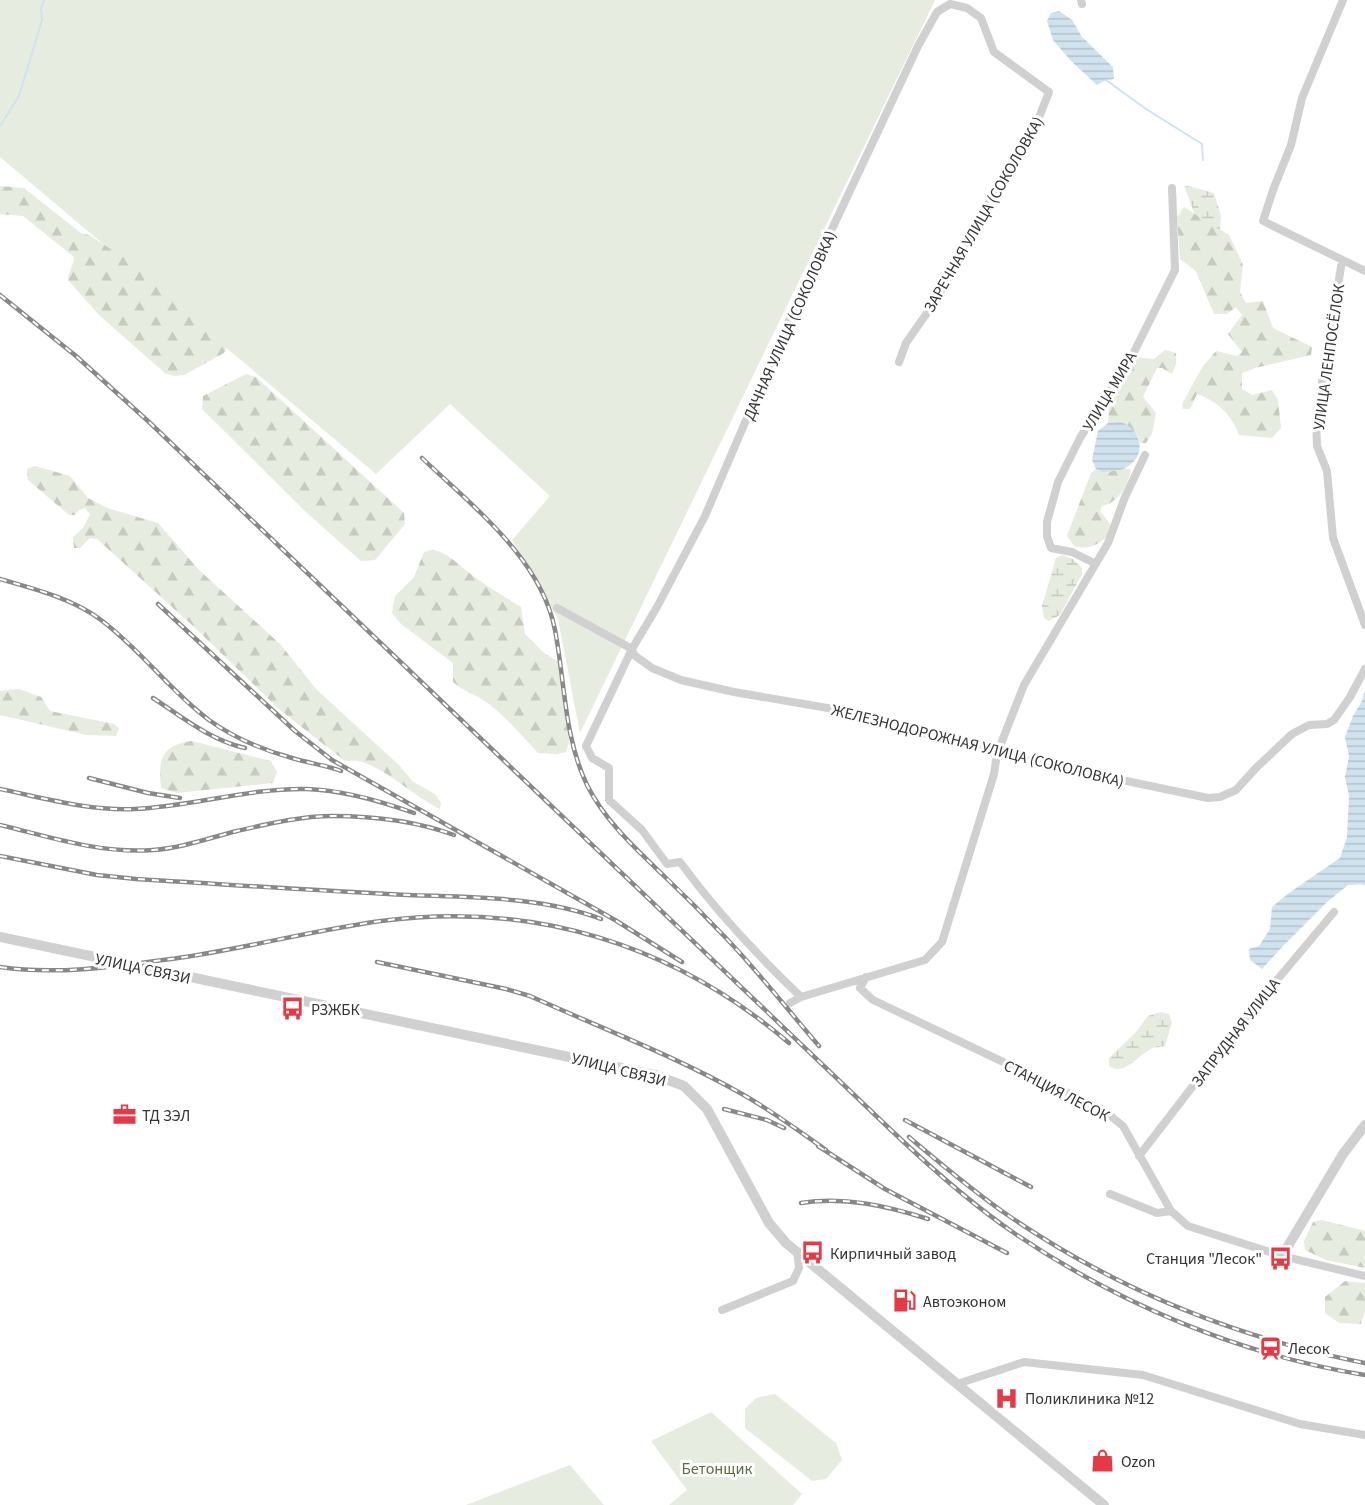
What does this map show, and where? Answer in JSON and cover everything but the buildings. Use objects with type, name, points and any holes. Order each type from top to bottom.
[{"type":"street","points":[[1343,0],[1302,98],[1291,145],[1263,221],[1365,271]]},
{"type":"street","name":"ЗАРЕЧНАЯ УЛИЦА (СОКОЛОВКА)","points":[[899,362],[906,343],[936,300],[1005,173],[1036,125],[1049,92],[994,52],[981,18],[967,8],[950,4]]},
{"type":"street","name":"ДАЧНАЯ УЛИЦА (СОКОЛОВКА)","points":[[801,997],[710,902],[680,862],[667,864],[642,830],[609,800],[609,768],[592,758],[586,746],[632,649],[705,516],[785,329],[918,46],[937,12],[950,4]]},
{"type":"street","name":"УЛИЦА МИРА","points":[[1096,564],[1072,552],[1051,548],[1047,536],[1047,522],[1058,482],[1080,438],[1132,356],[1175,270],[1172,188]]},
{"type":"street","name":"УЛИЦА ЛЕНПОСЁЛОК","points":[[1342,261],[1318,408],[1317,446],[1327,471],[1333,538],[1343,571],[1365,625]]},
{"type":"street","points":[[789,1003],[801,997],[924,960],[942,942],[994,774],[998,754],[1024,685],[1108,543],[1125,497],[1145,455]]},
{"type":"street","name":"ЖЕЛЕЗНОДОРОЖНАЯ УЛИЦА (СОКОЛОВКА)","points":[[557,608],[632,649],[634,655],[652,668],[681,680],[734,692],[851,712],[998,754],[1190,795],[1220,797],[1236,790],[1292,734],[1309,725],[1334,720],[1365,669]]},
{"type":"street","name":"ЗАПРУДНАЯ УЛИЦА","points":[[1139,1156],[1246,1017],[1334,912]]},
{"type":"street","name":"УЛИЦА СВЯЗИ","points":[[0,937],[655,1075],[684,1086],[707,1109],[769,1223],[786,1243],[1104,1505]]},
{"type":"street","name":"СТАНЦИЯ ЛЕСОК","points":[[866,977],[860,987],[873,1000],[1102,1109],[1123,1126],[1171,1211],[1188,1226],[1282,1256],[1365,1276]]},
{"type":"street","points":[[1282,1256],[1343,1155],[1365,1125]]},
{"type":"street","points":[[1110,1194],[1157,1213],[1171,1211]]},
{"type":"street","points":[[722,1310],[793,1281],[799,1268],[797,1251]]},
{"type":"street","points":[[957,1384],[1024,1362],[1143,1376],[1300,1424],[1365,1435]]},
{"type":"green space","points":[[0,0],[935,0],[580,733],[558,619],[512,540],[550,496],[450,404],[376,474],[0,157]]},
{"type":"green space","points":[[1184,185],[1214,193],[1221,216],[1220,230],[1194,213]]},
{"type":"green space","points":[[0,186],[24,188],[81,233],[89,235],[139,267],[228,345],[224,353],[184,375],[166,374],[100,316],[68,280],[74,257],[23,216],[0,214]]},
{"type":"green space","points":[[1184,207],[1229,235],[1243,265],[1240,292],[1246,303],[1263,301],[1273,328],[1312,347],[1311,355],[1242,373],[1242,389],[1252,395],[1272,390],[1278,400],[1281,428],[1272,438],[1239,435],[1233,421],[1223,410],[1211,400],[1197,394],[1190,409],[1183,409],[1182,404],[1203,366],[1216,351],[1237,356],[1242,352],[1228,334],[1242,315],[1236,307],[1227,314],[1214,314],[1196,271],[1180,259],[1177,217]]},
{"type":"green space","points":[[1165,350],[1176,353],[1176,364],[1172,374],[1162,368],[1157,368],[1143,397],[1156,413],[1152,434],[1146,443],[1140,443],[1138,436],[1108,423],[1109,408],[1134,357],[1154,359]]},
{"type":"green space","points":[[246,374],[256,377],[404,513],[405,524],[375,560],[361,561],[307,513],[202,409],[203,396]]},
{"type":"green space","points":[[35,466],[70,476],[88,498],[107,508],[158,523],[199,570],[280,644],[317,690],[399,765],[412,781],[435,794],[441,803],[440,809],[379,769],[359,761],[345,761],[280,710],[193,626],[97,539],[90,538],[80,548],[74,548],[73,537],[83,528],[90,514],[85,508],[79,510],[75,515],[69,515],[28,480],[27,469]]},
{"type":"green space","points":[[1124,468],[1131,470],[1125,488],[1117,498],[1102,506],[1100,511],[1110,524],[1108,536],[1092,546],[1084,548],[1074,546],[1067,536],[1091,473],[1096,469],[1104,473]]},
{"type":"green space","points":[[432,550],[449,557],[521,607],[525,634],[544,653],[559,662],[565,682],[569,743],[566,752],[538,753],[514,726],[493,708],[453,682],[453,663],[401,624],[392,613],[395,596],[414,577],[424,552]]},
{"type":"green space","points":[[1062,555],[1073,559],[1082,568],[1082,574],[1060,615],[1049,621],[1044,618],[1042,606],[1056,558]]},
{"type":"green space","points":[[19,689],[41,697],[50,711],[114,724],[119,728],[116,736],[87,735],[0,715],[0,691]]},
{"type":"green space","points":[[192,741],[271,761],[277,772],[273,783],[177,793],[161,788],[160,769],[164,756],[174,746]]},
{"type":"green space","points":[[1161,1012],[1169,1014],[1172,1023],[1165,1046],[1151,1049],[1120,1069],[1109,1066],[1109,1058],[1136,1032],[1148,1016]]},
{"type":"green space","points":[[1322,1220],[1365,1231],[1365,1268],[1326,1260],[1305,1250],[1304,1241],[1313,1222]]},
{"type":"green space","points":[[1345,1281],[1365,1283],[1365,1311],[1361,1324],[1339,1323],[1325,1313],[1325,1297]]},
{"type":"green space","points":[[775,1394],[836,1443],[842,1460],[826,1479],[812,1481],[745,1428],[745,1409],[756,1398]]},
{"type":"green space","name":"Бетонщик","points":[[711,1412],[802,1494],[793,1505],[669,1505],[687,1490],[651,1441]]},
{"type":"green space","points":[[570,1465],[604,1505],[466,1505]]},
{"type":"water","points":[[1059,11],[1072,20],[1082,37],[1113,67],[1114,79],[1097,85],[1071,61],[1053,40],[1047,21],[1051,13]]},
{"type":"water","points":[[1121,422],[1129,426],[1138,438],[1139,452],[1136,459],[1123,469],[1104,473],[1096,469],[1092,460],[1098,431],[1108,423]]},
{"type":"water","points":[[1365,689],[1365,886],[1362,884],[1348,885],[1327,902],[1262,969],[1250,960],[1249,949],[1259,946],[1270,929],[1272,907],[1340,858],[1347,837],[1349,796],[1345,777],[1349,756],[1345,737],[1362,701]]},
{"type":"waterway","points":[[0,126],[19,96],[42,20],[41,8],[44,0]]},
{"type":"waterway","points":[[1106,80],[1146,109],[1202,144],[1203,160]]},
{"type":"railway","points":[[0,295],[76,356],[149,422],[892,1131],[982,1209],[1054,1259],[1138,1304],[1227,1340],[1318,1366],[1365,1375]]},
{"type":"railway","points":[[422,458],[502,535],[535,580],[547,604],[555,630],[569,729],[579,767],[594,798],[631,844],[736,949],[819,1046]]},
{"type":"railway","points":[[0,579],[52,595],[90,612],[129,644],[195,709],[228,732],[270,751],[341,771]]},
{"type":"railway","points":[[158,604],[295,731],[332,760],[615,920],[682,962]]},
{"type":"railway","points":[[153,698],[208,734],[245,748]]},
{"type":"railway","points":[[89,778],[148,793],[180,798]]},
{"type":"railway","points":[[0,789],[67,803],[118,809],[157,807],[264,791],[307,789],[334,791],[361,797],[414,813]]},
{"type":"railway","points":[[0,825],[76,844],[134,851],[174,847],[273,823],[320,816],[394,820],[454,835]]},
{"type":"railway","points":[[0,856],[97,875],[136,879],[523,901],[550,905],[601,919]]},
{"type":"railway","points":[[0,967],[70,970],[116,966],[210,953],[381,921],[437,916],[493,918],[546,925],[598,937],[649,956],[698,979],[744,1009],[789,1043]]},
{"type":"railway","points":[[377,962],[530,996],[717,1080],[764,1107],[826,1150]]},
{"type":"railway","points":[[724,1109],[767,1120],[784,1128]]},
{"type":"railway","points":[[905,1120],[1031,1187]]},
{"type":"railway","points":[[909,1137],[970,1188],[1009,1216],[1092,1267],[1180,1308],[1225,1325],[1317,1353],[1365,1363]]},
{"type":"railway","points":[[818,1146],[885,1189],[1007,1253]]},
{"type":"railway","points":[[801,1203],[833,1201],[865,1204],[928,1219]]},
{"type":"place","name":"РЗЖБК","points":[[293,1009]]},
{"type":"place","name":"ТД ЗЭЛ","points":[[124,1115]]},
{"type":"place","name":"Кирпичный завод","points":[[812,1253]]},
{"type":"place","name":"Станция \"Лесок\"","points":[[1280,1258]]},
{"type":"place","name":"Автоэконом","points":[[905,1301]]},
{"type":"place","name":"Лесок","points":[[1270,1348]]},
{"type":"place","name":"Поликлиника №12","points":[[1007,1398]]},
{"type":"place","name":"Ozon","points":[[1103,1461]]}]
